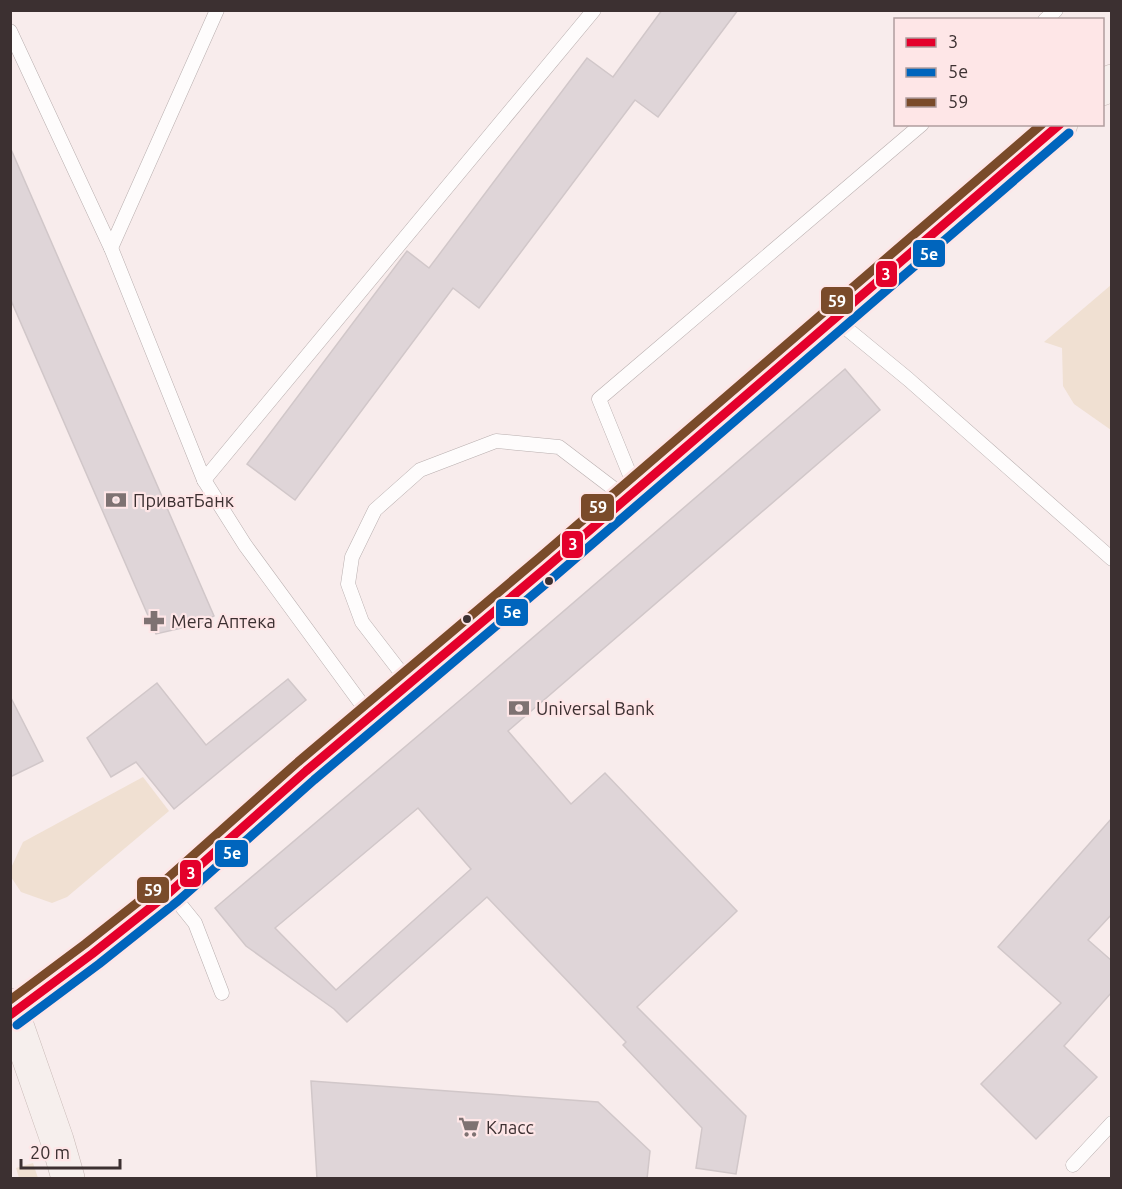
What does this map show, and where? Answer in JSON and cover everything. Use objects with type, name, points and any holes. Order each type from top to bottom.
[{"type":"main road","points":[[68,1179],[12,1011],[92,954],[170,892],[1059,126]]},
{"type":"lane","points":[[111,248],[217,10]]},
{"type":"lane","points":[[204,480],[594,10]]},
{"type":"lane","points":[[10,32],[111,248],[204,480],[276,589],[371,717]]},
{"type":"lane","points":[[631,494],[599,399],[920,126]]},
{"type":"lane","points":[[835,319],[931,399],[1112,559]]},
{"type":"lane","points":[[410,683],[362,622],[348,584],[352,557],[375,510],[420,470],[496,441],[559,447],[631,494]]},
{"type":"lane","points":[[170,892],[195,923],[222,993]]},
{"type":"lane","points":[[1073,1165],[1112,1123]]},
{"type":"shaded area","points":[[1111,285],[1111,430],[1074,404],[1063,386],[1062,348],[1044,342]]},
{"type":"shaded area","points":[[143,777],[169,811],[67,897],[52,903],[21,892],[11,877],[11,868],[23,842]]},
{"type":"shaded area","points":[[33,1163],[38,1178],[19,1178],[16,1168]]},
{"type":"building","points":[[662,10],[738,10],[658,117],[635,100],[479,308],[453,288],[295,500],[247,464],[407,251],[429,268],[587,58],[613,77]]},
{"type":"building","points":[[10,147],[214,616],[199,624],[156,634],[10,298]]},
{"type":"building","points":[[845,369],[880,410],[508,731],[571,804],[605,773],[737,911],[637,1007],[746,1116],[736,1174],[696,1168],[702,1128],[623,1045],[626,1042],[487,897],[347,1022],[334,1009],[246,946],[215,908]],"holes":[[[418,808],[471,869],[336,990],[275,928]]]},
{"type":"building","points":[[288,679],[306,700],[174,809],[136,762],[111,777],[87,738],[157,683],[206,745]]},
{"type":"building","points":[[10,696],[43,761],[10,777]]},
{"type":"building","points":[[1112,818],[1112,914],[1088,940],[1112,961],[1112,992],[1064,1046],[1097,1077],[1036,1139],[981,1084],[1061,1003],[998,947]]},
{"type":"building","name":"Класс","points":[[311,1081],[598,1102],[650,1151],[647,1179],[317,1179]]},
{"type":"transit line","name":"59","points":[[10,1000],[162,883],[298,762],[539,558],[1040,126]]},
{"type":"transit line","name":"3","points":[[10,1015],[170,892],[306,771],[547,567],[1058,126]]},
{"type":"transit line","name":"5е","points":[[17,1025],[178,901],[314,780],[555,576],[1069,133]]},
{"type":"place","name":"ПриватБанк","points":[[116,500]]},
{"type":"place","name":"Мега Аптека","points":[[154,621]]},
{"type":"place","name":"Universal Bank","points":[[519,708]]},
{"type":"place","name":"Класс","points":[[469,1127]]}]
